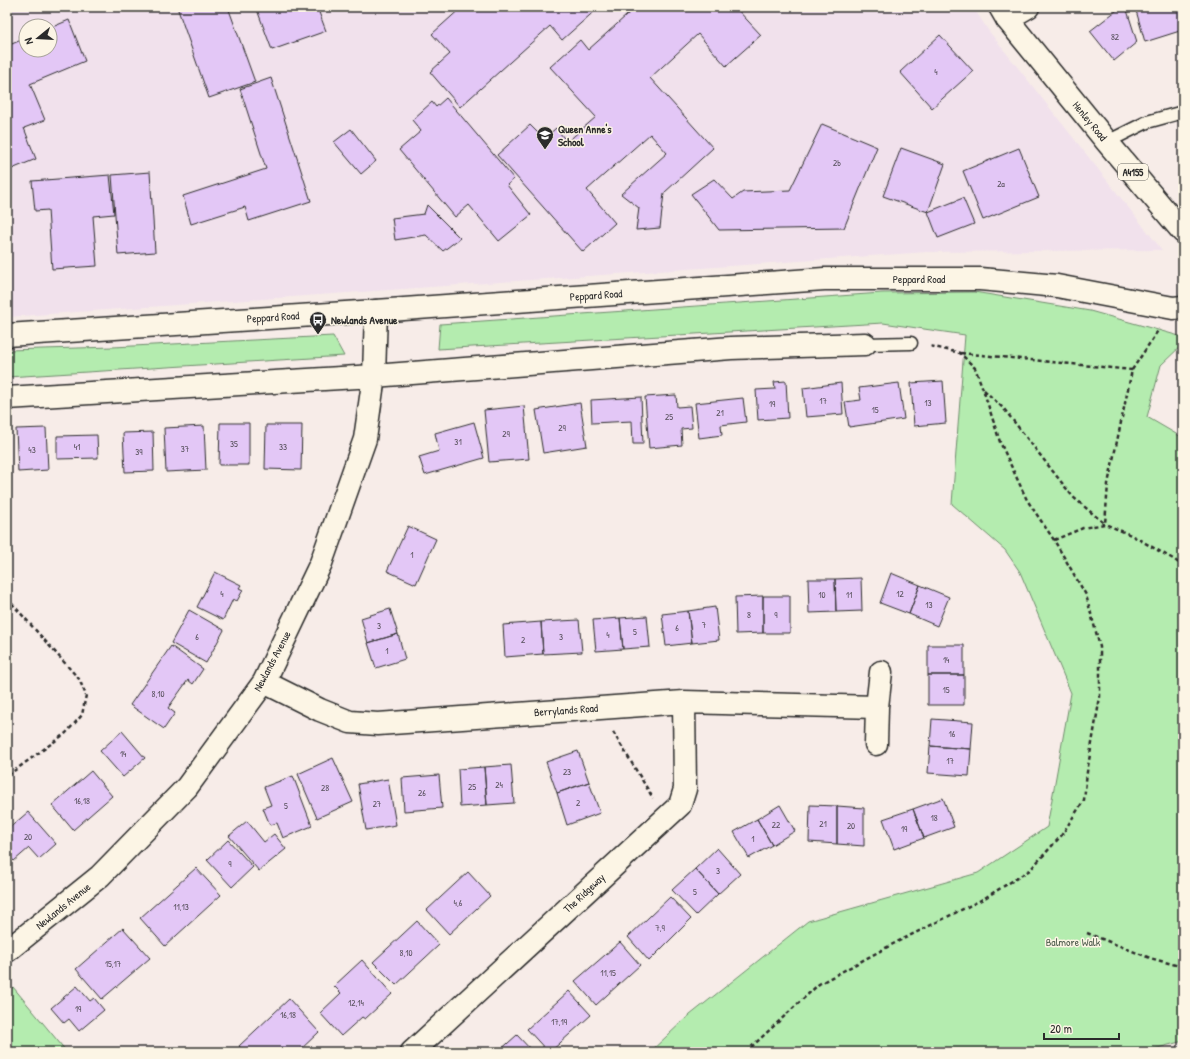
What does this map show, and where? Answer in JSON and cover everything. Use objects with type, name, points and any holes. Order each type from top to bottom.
[{"type":"street","points":[[1003,13],[1028,7]]},
{"type":"street","name":"Henley Road","points":[[1003,13],[1106,142],[1183,232]]},
{"type":"street","name":"Peppard Road","points":[[7,334],[376,311],[832,279],[980,279],[1057,286],[1178,307]]},
{"type":"street","name":"Newlands Avenue","points":[[8,951],[100,876],[187,787],[264,682],[321,563],[365,439],[374,376],[376,311]]},
{"type":"street","points":[[7,398],[374,376],[731,348],[865,344]]},
{"type":"street","points":[[876,744],[877,707],[881,672]]},
{"type":"street","name":"Berrylands Road","points":[[264,682],[320,710],[350,722],[378,724],[684,702],[877,707]]},
{"type":"street","name":"The Ridgeway","points":[[412,1052],[680,806],[685,789],[684,702]]},
{"type":"lane","points":[[1106,142],[1147,122],[1183,112]]},
{"type":"lane","points":[[865,344],[910,343]]},
{"type":"path","points":[[1105,524],[1108,484],[1132,370],[1178,307]]},
{"type":"path","points":[[910,343],[928,345],[960,353],[1132,370]]},
{"type":"path","points":[[746,1052],[819,984],[894,944],[983,900],[1030,870],[1061,836],[1084,800],[1087,772],[1100,697],[1100,647],[1086,595],[1054,540],[1024,494],[1000,442],[975,368],[960,353]]},
{"type":"path","points":[[983,389],[1004,409],[1073,497],[1105,524],[1131,535],[1175,560],[1183,567]]},
{"type":"path","points":[[1054,540],[1083,528],[1105,524]]},
{"type":"path","points":[[7,598],[79,680],[86,695],[82,715],[66,733],[7,776]]},
{"type":"path","points":[[599,708],[666,819]]},
{"type":"path","points":[[1086,933],[1150,958],[1183,967]]},
{"type":"shaded area","name":"Queen Anne's School","points":[[7,7],[973,7],[988,30],[1162,250],[927,252],[7,317]]},
{"type":"green space","name":"Balmore Walk","points":[[974,292],[1090,311],[1183,337],[1183,344],[1161,365],[1147,417],[1183,438],[1183,1041],[1143,1052],[650,1052],[685,1019],[808,921],[978,873],[1047,827],[1071,693],[1020,572],[1005,550],[952,504],[965,335],[883,323],[438,349],[440,324],[882,293]]},
{"type":"green space","points":[[333,336],[344,356],[7,377],[7,350],[113,347]]},
{"type":"green space","points":[[13,987],[67,1052],[7,1052],[7,991]]},
{"type":"building","points":[[177,7],[228,7],[255,82],[209,98]]},
{"type":"building","points":[[256,7],[317,7],[326,31],[272,50]]},
{"type":"building","points":[[462,7],[599,7],[562,40],[550,26],[460,107],[430,72],[450,54],[432,34]]},
{"type":"building","points":[[636,7],[735,7],[761,35],[726,66],[698,34],[650,78],[713,148],[664,193],[660,228],[636,230],[639,208],[621,194],[667,153],[650,134],[587,190],[615,223],[583,252],[497,155],[530,125],[544,139],[556,128],[567,142],[596,117],[550,67],[580,40],[588,50]]},
{"type":"building","points":[[1121,7],[1126,7],[1137,42],[1114,61],[1090,31]]},
{"type":"building","points":[[1135,7],[1183,7],[1183,30],[1145,42]]},
{"type":"building","points":[[69,20],[85,61],[30,84],[45,120],[24,128],[36,159],[7,171],[7,46],[18,41],[18,58],[58,58],[58,25]]},
{"type":"building","points":[[940,35],[973,71],[932,108],[900,72]]},
{"type":"building","points":[[271,78],[311,201],[249,221],[245,207],[191,224],[183,196],[266,169],[240,89]]},
{"type":"building","points":[[446,98],[514,179],[507,185],[531,215],[499,241],[469,205],[455,217],[399,150],[421,131],[412,120],[432,102],[436,107]]},
{"type":"building","points":[[822,124],[877,147],[844,228],[719,230],[691,194],[714,179],[733,199],[743,192],[790,190]]},
{"type":"building","points":[[351,129],[376,161],[361,174],[334,142]]},
{"type":"building","points":[[901,148],[945,164],[928,212],[883,196]]},
{"type":"building","points":[[1019,148],[1039,197],[983,220],[963,171]]},
{"type":"building","points":[[150,172],[155,252],[118,255],[112,175]]},
{"type":"building","points":[[110,175],[114,214],[93,216],[97,266],[52,269],[48,210],[35,211],[32,181]]},
{"type":"building","points":[[963,198],[974,224],[938,238],[928,212]]},
{"type":"building","points":[[427,205],[460,238],[443,251],[426,235],[395,240],[392,218],[424,214]]},
{"type":"building","points":[[786,381],[788,418],[758,420],[756,390],[775,389],[774,382]]},
{"type":"building","points":[[943,381],[946,423],[914,426],[911,383]]},
{"type":"building","points":[[841,383],[843,414],[806,417],[803,388]]},
{"type":"building","points":[[899,383],[904,419],[849,427],[845,402],[861,400],[859,388]]},
{"type":"building","points":[[676,395],[677,407],[690,406],[692,428],[681,429],[682,445],[649,448],[645,397]]},
{"type":"building","points":[[641,397],[643,444],[633,444],[632,421],[592,423],[591,400]]},
{"type":"building","points":[[743,398],[746,422],[721,425],[722,435],[699,438],[695,403]]},
{"type":"building","points":[[580,403],[587,446],[543,453],[536,410]]},
{"type":"building","points":[[524,406],[529,459],[489,462],[484,410]]},
{"type":"building","points":[[474,422],[484,458],[425,475],[419,457],[439,451],[435,433]]},
{"type":"building","points":[[220,423],[249,423],[249,465],[219,465]]},
{"type":"building","points":[[266,425],[302,425],[301,470],[265,469]]},
{"type":"building","points":[[204,426],[206,470],[166,472],[164,428]]},
{"type":"building","points":[[46,428],[48,470],[18,472],[16,429]]},
{"type":"building","points":[[153,432],[154,471],[125,472],[123,433]]},
{"type":"building","points":[[97,435],[98,458],[57,459],[57,436]]},
{"type":"building","points":[[408,526],[436,539],[416,584],[387,571]]},
{"type":"building","points":[[215,572],[241,585],[239,588],[243,590],[237,601],[233,599],[223,620],[197,607]]},
{"type":"building","points":[[891,573],[920,585],[909,614],[880,603]]},
{"type":"building","points":[[861,578],[862,611],[836,612],[835,579]]},
{"type":"building","points":[[808,579],[835,579],[836,612],[809,613]]},
{"type":"building","points":[[920,585],[949,597],[937,626],[909,614]]},
{"type":"building","points":[[763,596],[763,633],[736,634],[735,597]]},
{"type":"building","points":[[763,596],[790,596],[790,633],[763,633]]},
{"type":"building","points":[[715,607],[719,640],[692,643],[688,611]]},
{"type":"building","points":[[390,609],[398,634],[368,643],[361,618]]},
{"type":"building","points":[[189,610],[224,630],[206,663],[171,643]]},
{"type":"building","points":[[688,611],[692,643],[666,646],[662,614]]},
{"type":"building","points":[[647,616],[650,647],[623,649],[620,618]]},
{"type":"building","points":[[620,618],[623,649],[596,651],[593,620]]},
{"type":"building","points":[[579,620],[582,652],[543,654],[541,622]]},
{"type":"building","points":[[541,622],[543,654],[505,657],[503,625]]},
{"type":"building","points":[[398,634],[405,659],[376,668],[368,643]]},
{"type":"building","points":[[928,645],[964,645],[964,675],[928,675]]},
{"type":"building","points":[[171,646],[203,669],[193,684],[188,680],[168,708],[175,713],[164,729],[130,705]]},
{"type":"building","points":[[928,675],[964,675],[964,705],[928,705]]},
{"type":"building","points":[[932,719],[973,722],[971,749],[930,746]]},
{"type":"building","points":[[122,731],[145,758],[123,777],[100,751]]},
{"type":"building","points":[[930,746],[971,749],[969,776],[928,773]]},
{"type":"building","points":[[578,751],[589,782],[557,793],[546,762]]},
{"type":"building","points":[[333,758],[353,802],[317,818],[298,774]]},
{"type":"building","points":[[511,765],[514,803],[487,805],[484,767]]},
{"type":"building","points":[[484,767],[487,805],[460,807],[458,769]]},
{"type":"building","points":[[91,771],[112,796],[73,830],[52,805]]},
{"type":"building","points":[[439,775],[442,808],[404,811],[402,778]]},
{"type":"building","points":[[293,776],[312,826],[283,838],[277,823],[270,825],[263,808],[271,805],[264,787]]},
{"type":"building","points":[[388,779],[396,825],[366,830],[358,784]]},
{"type":"building","points":[[589,782],[600,813],[567,825],[557,793]]},
{"type":"building","points":[[943,798],[954,827],[924,838],[913,809]]},
{"type":"building","points":[[780,805],[795,831],[772,845],[757,819]]},
{"type":"building","points":[[810,805],[837,806],[837,844],[809,842]]},
{"type":"building","points":[[837,806],[864,808],[864,846],[837,844]]},
{"type":"building","points":[[913,809],[924,838],[894,849],[883,819]]},
{"type":"building","points":[[28,812],[56,844],[39,859],[29,848],[14,861],[7,854],[7,830]]},
{"type":"building","points":[[757,819],[772,845],[749,858],[734,832]]},
{"type":"building","points":[[247,821],[264,842],[274,834],[286,849],[259,871],[229,836]]},
{"type":"building","points":[[228,840],[253,867],[232,887],[207,860]]},
{"type":"building","points":[[717,848],[740,874],[718,894],[695,869]]},
{"type":"building","points":[[196,868],[221,895],[165,946],[140,918]]},
{"type":"building","points":[[695,869],[718,894],[696,915],[672,890]]},
{"type":"building","points":[[468,872],[490,896],[449,934],[427,910]]},
{"type":"building","points":[[670,897],[691,919],[649,961],[628,937]]},
{"type":"building","points":[[417,921],[439,945],[396,985],[373,962]]},
{"type":"building","points":[[123,928],[150,958],[102,999],[76,969]]},
{"type":"building","points":[[620,942],[640,965],[596,1005],[575,981]]},
{"type":"building","points":[[362,960],[392,994],[365,1019],[362,1017],[341,1036],[320,1013],[341,993],[334,986]]},
{"type":"building","points":[[77,986],[90,1001],[94,998],[104,1010],[79,1031],[69,1019],[64,1023],[51,1008]]},
{"type":"building","points":[[569,991],[591,1015],[550,1052],[548,1052],[527,1029]]},
{"type":"building","points":[[289,999],[319,1032],[298,1052],[244,1052],[239,1046]]},
{"type":"building","points":[[517,1035],[533,1052],[498,1052]]},
{"type":"place","name":"Queen Anne's School","points":[[545,150]]},
{"type":"place","name":"Newlands Avenue","points":[[318,335]]}]
